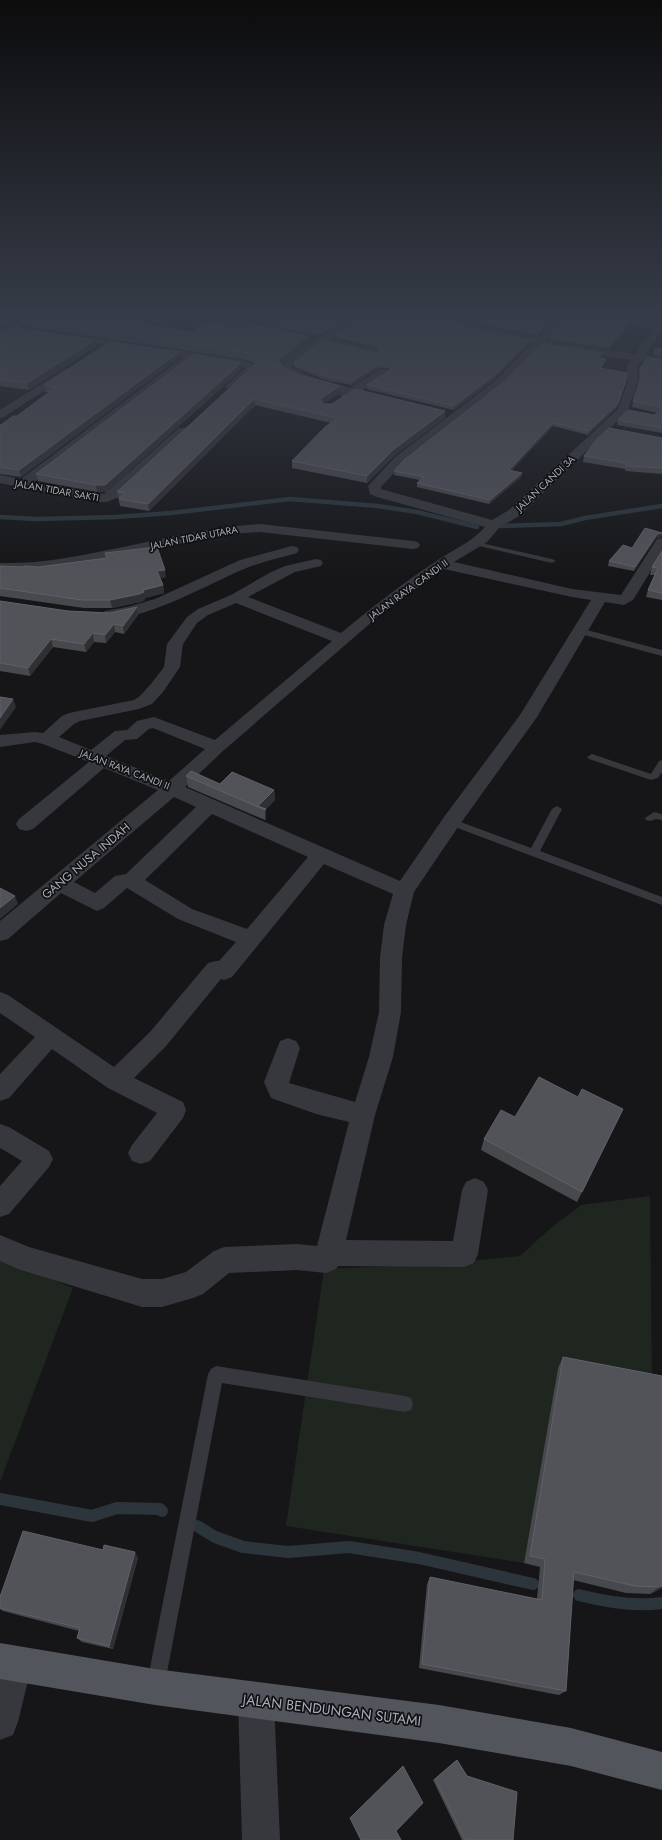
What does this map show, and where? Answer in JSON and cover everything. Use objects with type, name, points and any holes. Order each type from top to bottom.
[{"type":"main road","name":"JALAN BENDUNGAN SUTAMI","points":[[7,1662],[155,1687],[438,1724],[571,1747],[662,1771]]},
{"type":"street","points":[[0,415],[17,404]]},
{"type":"street","points":[[23,484],[128,404]]},
{"type":"street","points":[[473,404],[399,460],[377,481],[373,488],[375,491],[387,496],[494,525]]},
{"type":"street","name":"JALAN CANDI 3A","points":[[494,525],[514,513],[606,428],[623,410],[625,404]]},
{"type":"street","points":[[623,410],[638,413]]},
{"type":"street","points":[[444,413],[458,416]]},
{"type":"street","name":"JALAN TIDAR SAKTI","points":[[0,479],[97,498],[107,498],[114,494],[194,421]]},
{"type":"street","points":[[606,428],[620,430]]},
{"type":"street","name":"JALAN RAYA CANDI II","points":[[0,741],[28,737],[46,738],[172,789],[217,747],[376,611],[441,564],[479,541],[494,525]]},
{"type":"street","name":"JALAN TIDAR UTARA","points":[[0,567],[27,568],[58,564],[200,535],[249,528],[289,531],[413,546]]},
{"type":"street","points":[[441,564],[572,593],[626,599],[655,565],[662,542]]},
{"type":"street","points":[[95,615],[126,612],[158,603],[238,566],[292,550]]},
{"type":"street","points":[[158,603],[182,616],[203,612],[236,598],[276,575],[290,569],[316,563]]},
{"type":"street","points":[[0,1248],[28,1260],[142,1293],[172,1291],[193,1284],[224,1260],[297,1257],[326,1260],[364,1115],[381,1057],[390,1012],[395,925],[404,892],[451,822],[528,717],[600,597]]},
{"type":"street","points":[[236,598],[342,639]]},
{"type":"street","points":[[46,738],[68,720],[75,717],[139,704],[146,700],[157,688],[172,667],[175,644],[182,616]]},
{"type":"street","points":[[26,824],[98,759],[121,735],[131,735],[143,726],[154,722],[217,747]]},
{"type":"street","points":[[172,789],[404,892]]},
{"type":"street","name":"GANG NUSA INDAH","points":[[2,929],[60,883],[172,789]]},
{"type":"street","points":[[131,881],[209,806]]},
{"type":"street","points":[[116,1081],[158,1039],[216,969],[224,972],[320,856]]},
{"type":"street","points":[[60,883],[97,903],[122,881],[131,881],[185,914],[250,939]]},
{"type":"street","points":[[0,1001],[116,1081],[174,1110],[141,1152]]},
{"type":"street","points":[[0,1091],[50,1036]]},
{"type":"street","points":[[288,1048],[277,1078],[277,1086],[280,1091],[316,1103],[364,1115]]},
{"type":"street","points":[[0,1135],[40,1159],[0,1205]]},
{"type":"street","points":[[329,1253],[464,1254],[475,1190]]},
{"type":"street","points":[[0,1722],[7,1662]]},
{"type":"street","points":[[256,1701],[260,1840]]},
{"type":"lane","points":[[479,541],[552,561]]},
{"type":"lane","points":[[580,631],[662,653]]},
{"type":"lane","points":[[592,757],[652,777],[655,776],[662,763]]},
{"type":"lane","points":[[534,853],[557,809]]},
{"type":"lane","points":[[650,818],[654,815],[662,817]]},
{"type":"lane","points":[[451,822],[662,900]]},
{"type":"lane","points":[[155,1687],[216,1374],[405,1404]]},
{"type":"shaded area","points":[[650,1196],[652,1387],[558,1368],[524,1563],[286,1526],[324,1269],[439,1264],[520,1256],[552,1227],[581,1205]]},
{"type":"shaded area","points":[[0,1257],[73,1288],[0,1482]]},
{"type":"building","points":[[33,404],[109,404],[19,470],[0,467],[0,425],[13,416],[17,416]]},
{"type":"building","points":[[128,404],[195,404],[105,485],[96,485],[36,474]]},
{"type":"building","points":[[213,404],[249,404],[148,504],[119,499],[125,493],[117,492]]},
{"type":"building","points":[[276,404],[416,404],[445,411],[394,449],[367,476],[292,461],[325,427],[338,418]]},
{"type":"building","points":[[445,404],[457,404],[454,406]]},
{"type":"building","points":[[476,404],[618,404],[589,431],[553,423],[509,470],[522,473],[490,500],[417,483],[424,477],[394,471],[404,460]]},
{"type":"building","points":[[645,404],[662,404],[662,411],[659,407]]},
{"type":"building","points":[[628,410],[654,415],[662,411],[662,428],[618,420]]},
{"type":"building","points":[[609,428],[662,438],[662,468],[626,466],[626,463],[584,456],[597,439]]},
{"type":"building","points":[[645,528],[662,533],[657,534],[635,567],[609,561],[623,545],[632,548]]},
{"type":"building","points":[[157,547],[165,570],[157,571],[163,585],[143,590],[144,592],[139,594],[110,600],[82,600],[0,588],[0,566],[39,567],[107,558],[105,553]]},
{"type":"building","points":[[662,551],[662,593],[648,590],[658,568],[652,567]]},
{"type":"building","points":[[0,601],[68,611],[110,613],[137,607],[123,626],[114,624],[105,635],[93,633],[84,644],[51,639],[28,668],[0,663]]},
{"type":"building","points":[[0,697],[13,699],[0,718]]},
{"type":"building","points":[[191,771],[220,784],[232,772],[274,790],[258,806],[266,809],[265,810],[186,776]]},
{"type":"building","points":[[0,888],[15,896],[0,908]]},
{"type":"building","points":[[539,1077],[578,1097],[582,1089],[623,1109],[582,1192],[484,1139],[501,1110],[515,1117]]},
{"type":"building","points":[[563,1357],[662,1376],[662,1586],[635,1586],[574,1572],[566,1691],[422,1664],[430,1577],[542,1600],[545,1559],[530,1556]]},
{"type":"building","points":[[23,1531],[103,1550],[104,1545],[135,1552],[109,1646],[77,1638],[80,1628],[0,1608],[0,1597]]},
{"type":"building","points":[[457,1760],[467,1776],[517,1792],[513,1840],[465,1840],[435,1779]]},
{"type":"building","points":[[403,1766],[423,1803],[396,1831],[401,1840],[361,1840],[350,1818]]},
{"type":"waterway","points":[[0,517],[37,519],[116,517],[171,513],[290,499],[378,506],[417,512],[477,527]]},
{"type":"waterway","points":[[500,526],[561,524],[585,518],[662,506]]},
{"type":"waterway","points":[[0,1499],[92,1516],[117,1508],[160,1509],[162,1511]]},
{"type":"waterway","points":[[197,1526],[215,1537],[243,1547],[288,1552],[349,1547],[419,1558],[533,1584]]},
{"type":"waterway","points":[[579,1595],[620,1603],[662,1603]]}]
